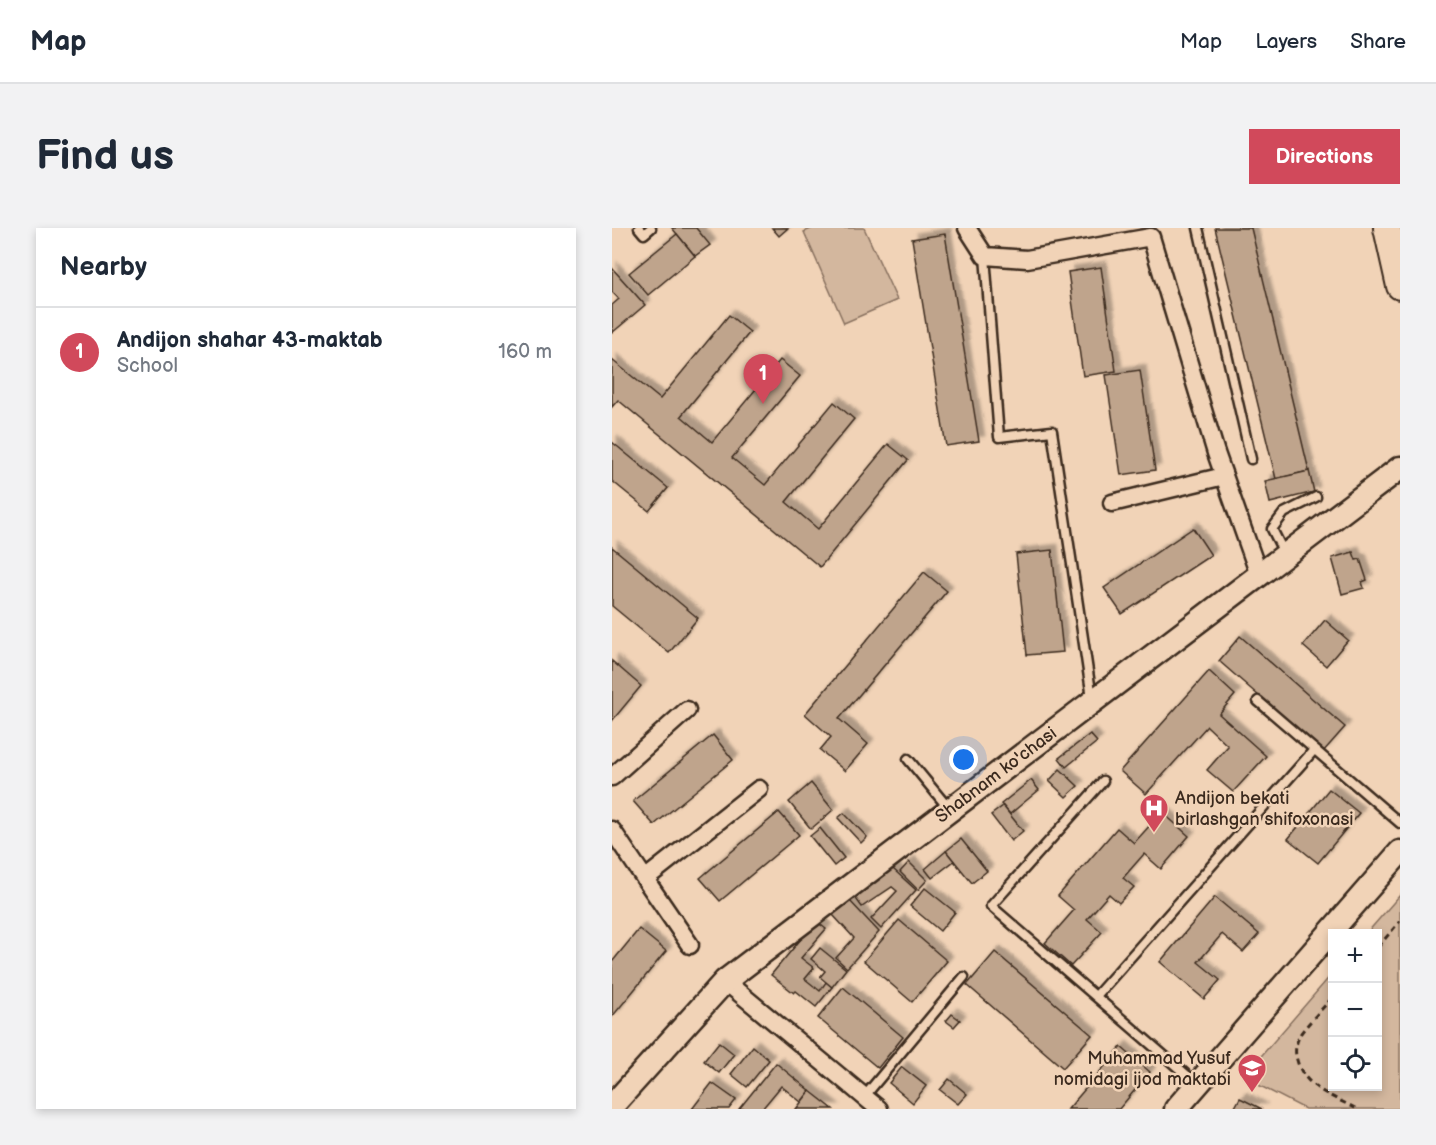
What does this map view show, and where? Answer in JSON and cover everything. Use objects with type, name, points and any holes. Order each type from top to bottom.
[{"type":"main road","points":[[1387,228],[1400,286]]},
{"type":"street","points":[[967,228],[985,255],[1027,259],[1151,237],[1216,453],[1259,575]]},
{"type":"street","name":"Shabnam ko'chasi","points":[[612,1106],[725,981],[1400,468]]},
{"type":"street","points":[[1112,503],[1224,476]]},
{"type":"street","points":[[612,777],[687,710]]},
{"type":"street","points":[[645,879],[759,789]]},
{"type":"street","points":[[612,830],[690,945]]},
{"type":"street","points":[[1176,1109],[1400,852]]},
{"type":"street","points":[[725,981],[879,1109]]},
{"type":"lane","points":[[639,228],[644,234],[651,228]]},
{"type":"lane","points":[[1198,228],[1251,459]]},
{"type":"lane","points":[[985,255],[999,437],[1052,431],[1093,701]]},
{"type":"lane","points":[[1285,555],[1272,529],[1284,513],[1316,497]]},
{"type":"lane","points":[[1258,701],[1400,823]]},
{"type":"lane","points":[[1096,996],[1314,750]]},
{"type":"lane","points":[[908,759],[950,810]]},
{"type":"lane","points":[[1103,782],[991,906],[1197,1084]]},
{"type":"lane","points":[[864,1097],[964,977]]},
{"type":"path","points":[[1382,941],[1400,921]]},
{"type":"path","points":[[1328,1003],[1301,1033],[1296,1044],[1295,1057],[1306,1079],[1357,1109]]},
{"type":"shaded area","points":[[813,228],[864,228],[897,300],[844,323],[804,232]]},
{"type":"shaded area","points":[[1400,895],[1400,1109],[1305,1109],[1243,1077],[1328,979],[1328,1091],[1382,1091],[1382,929],[1370,929]]},
{"type":"building","points":[[672,228],[696,228],[710,245],[695,256]]},
{"type":"building","points":[[772,228],[788,228],[779,236]]},
{"type":"building","points":[[1215,228],[1251,228],[1309,471],[1276,479]]},
{"type":"building","points":[[677,234],[695,256],[648,295],[629,273]]},
{"type":"building","points":[[945,234],[979,441],[946,446],[912,239]]},
{"type":"building","points":[[1101,267],[1116,371],[1083,376],[1068,272]]},
{"type":"building","points":[[612,268],[645,305],[612,333],[612,305],[619,299],[612,292]]},
{"type":"building","points":[[729,315],[750,332],[681,416],[712,442],[780,360],[800,376],[732,458],[765,485],[834,402],[854,419],[786,502],[818,529],[888,444],[908,460],[820,567],[618,400],[612,407],[612,360],[660,399]]},
{"type":"building","points":[[1140,370],[1155,470],[1121,475],[1106,375]]},
{"type":"building","points":[[612,442],[668,488],[649,511],[612,481]]},
{"type":"building","points":[[1309,471],[1314,492],[1270,503],[1265,481]]},
{"type":"building","points":[[1193,528],[1211,555],[1122,614],[1104,588]]},
{"type":"building","points":[[612,547],[698,618],[669,653],[612,606]]},
{"type":"building","points":[[1052,550],[1063,652],[1027,655],[1016,554]]},
{"type":"building","points":[[1353,552],[1356,560],[1360,559],[1367,580],[1362,582],[1364,588],[1342,594],[1332,558]]},
{"type":"building","points":[[924,572],[947,591],[839,719],[868,744],[845,771],[820,750],[831,737],[805,714]]},
{"type":"building","points":[[1325,620],[1348,640],[1326,666],[1303,646]]},
{"type":"building","points":[[1240,636],[1345,727],[1323,752],[1219,661]]},
{"type":"building","points":[[612,661],[641,686],[612,721]]},
{"type":"building","points":[[1209,671],[1235,695],[1219,714],[1266,756],[1233,792],[1207,770],[1228,746],[1207,726],[1146,794],[1120,771]]},
{"type":"building","points":[[1090,734],[1097,742],[1066,767],[1059,758]]},
{"type":"building","points":[[713,735],[733,760],[654,825],[633,801]]},
{"type":"building","points":[[1060,769],[1078,786],[1066,797],[1049,781]]},
{"type":"building","points":[[1031,780],[1039,790],[1010,814],[1001,804]]},
{"type":"building","points":[[811,783],[833,810],[811,829],[789,802]]},
{"type":"building","points":[[1329,789],[1359,813],[1318,863],[1288,839]]},
{"type":"building","points":[[1003,806],[1023,831],[1011,841],[991,815]]},
{"type":"building","points":[[779,812],[799,835],[720,901],[700,878]]},
{"type":"building","points":[[1162,812],[1189,836],[1161,869],[1144,854],[1123,878],[1134,887],[1119,903],[1109,894],[1087,919],[1102,932],[1071,966],[1045,943],[1074,910],[1058,896],[1117,828],[1134,843]]},
{"type":"building","points":[[844,813],[867,837],[861,843],[838,818]]},
{"type":"building","points":[[820,828],[844,858],[834,866],[810,836]]},
{"type":"building","points":[[961,839],[987,871],[972,883],[946,851]]},
{"type":"building","points":[[946,851],[954,861],[932,878],[925,869]]},
{"type":"building","points":[[909,862],[927,880],[918,890],[900,872]]},
{"type":"building","points":[[893,869],[916,890],[881,929],[871,919],[897,891],[892,887],[862,907],[854,896]]},
{"type":"building","points":[[925,888],[955,912],[940,931],[910,906]]},
{"type":"building","points":[[1215,897],[1259,934],[1243,952],[1222,934],[1198,962],[1220,980],[1204,999],[1160,962]]},
{"type":"building","points":[[849,900],[879,932],[847,968],[836,958],[854,938],[833,915]]},
{"type":"building","points":[[899,920],[947,961],[912,1002],[864,961]]},
{"type":"building","points":[[816,921],[826,929],[801,958],[814,968],[805,979],[820,991],[826,982],[832,987],[816,1007],[771,975]]},
{"type":"building","points":[[639,929],[666,951],[612,1017],[612,962]]},
{"type":"building","points":[[820,948],[846,969],[832,987],[820,977],[825,971],[811,959]]},
{"type":"building","points":[[995,952],[1092,1035],[1063,1068],[967,985]]},
{"type":"building","points":[[843,987],[903,1037],[878,1068],[818,1018]]},
{"type":"building","points":[[952,1014],[960,1020],[954,1027],[946,1021]]},
{"type":"building","points":[[719,1042],[734,1054],[719,1073],[704,1061]]},
{"type":"building","points":[[753,1046],[769,1060],[747,1087],[731,1074]]},
{"type":"building","points":[[1121,1047],[1150,1072],[1119,1109],[1068,1109]]},
{"type":"building","points":[[776,1063],[810,1091],[801,1102],[781,1086],[762,1109],[739,1109]]},
{"type":"building","points":[[902,1067],[926,1086],[913,1103],[889,1083]]},
{"type":"building","points":[[949,1079],[967,1094],[958,1104],[940,1090]]},
{"type":"building","points":[[712,1083],[736,1100],[729,1109],[692,1109]]},
{"type":"building","points":[[810,1091],[833,1109],[796,1109]]},
{"type":"building","points":[[1240,1098],[1262,1109],[1234,1109]]},
{"type":"place","name":"Andijon shahar 43-maktab","points":[[763,404]]},
{"type":"place","name":"Аndijon bekati birlashgan shifoxonasi","points":[[1154,834]]},
{"type":"place","name":"Muhammad Yusuf nomidagi ijod maktabi","points":[[1252,1094]]}]
